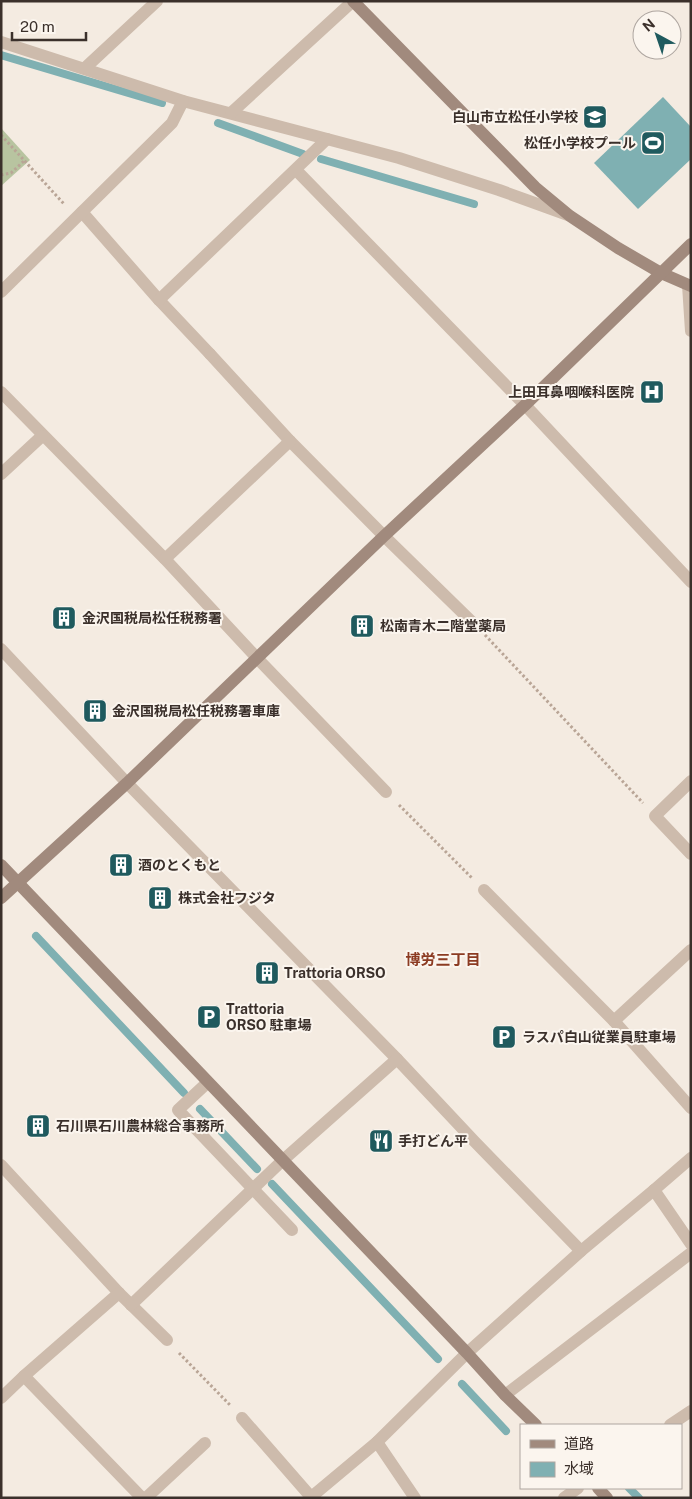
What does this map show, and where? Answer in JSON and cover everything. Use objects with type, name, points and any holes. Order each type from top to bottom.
[{"type":"street","points":[[85,68],[156,1]]},
{"type":"street","points":[[232,113],[353,1],[535,186],[570,216],[618,248],[661,273],[689,285],[691,331]]},
{"type":"street","points":[[1,42],[183,101],[399,158],[500,190],[570,216]]},
{"type":"street","points":[[1,292],[172,123],[183,101]]},
{"type":"street","points":[[159,300],[327,139]]},
{"type":"street","points":[[296,170],[525,405],[691,582]]},
{"type":"street","points":[[79,215],[290,441],[472,622]]},
{"type":"street","points":[[1,898],[127,782],[384,536],[525,405],[691,244]]},
{"type":"street","points":[[1,392],[42,436],[165,559],[256,658],[386,792]]},
{"type":"street","points":[[1,474],[42,436]]},
{"type":"street","points":[[165,559],[290,441]]},
{"type":"street","points":[[1,649],[127,782],[581,1251]]},
{"type":"street","points":[[691,781],[655,816],[691,854]]},
{"type":"street","points":[[1,865],[505,1395],[535,1424]]},
{"type":"street","points":[[484,890],[614,1021],[691,1108]]},
{"type":"street","points":[[614,1021],[691,950]]},
{"type":"street","points":[[131,1305],[282,1161],[397,1059]]},
{"type":"street","points":[[208,1083],[178,1110],[292,1230]]},
{"type":"street","points":[[242,1418],[311,1497],[376,1442],[467,1353],[581,1251],[691,1158]]},
{"type":"street","points":[[1,1165],[131,1305],[167,1340]]},
{"type":"street","points":[[654,1190],[691,1244]]},
{"type":"street","points":[[505,1395],[691,1253]]},
{"type":"street","points":[[1,1398],[120,1293]]},
{"type":"street","points":[[24,1376],[144,1498],[205,1442]]},
{"type":"street","points":[[672,1424],[691,1411]]},
{"type":"street","points":[[376,1442],[415,1498]]},
{"type":"street","points":[[564,1498],[577,1489]]},
{"type":"path","points":[[1,134],[79,215]]},
{"type":"path","points":[[1,175],[11,173],[25,160]]},
{"type":"path","points":[[472,622],[655,816]]},
{"type":"path","points":[[386,792],[484,890]]},
{"type":"path","points":[[167,1340],[242,1418]]},
{"type":"green space","points":[[1,128],[30,160],[1,186]]},
{"type":"water","name":"松任小学校プール","points":[[663,97],[691,127],[691,159],[638,209],[594,163]]},
{"type":"waterway","points":[[1,55],[162,103]]},
{"type":"waterway","points":[[218,123],[303,154]]},
{"type":"waterway","points":[[321,159],[474,204]]},
{"type":"waterway","points":[[36,936],[184,1093]]},
{"type":"waterway","points":[[200,1109],[257,1169]]},
{"type":"waterway","points":[[272,1184],[438,1359]]},
{"type":"waterway","points":[[462,1384],[506,1431]]},
{"type":"waterway","points":[[630,1489],[639,1498]]},
{"type":"place","name":"白山市立松任小学校","points":[[595,117]]},
{"type":"place","name":"松任小学校プール","points":[[653,143]]},
{"type":"place","name":"上田耳鼻咽喉科医院","points":[[652,392]]},
{"type":"place","name":"金沢国税局松任税務署","points":[[64,618]]},
{"type":"place","name":"松南青木二階堂薬局","points":[[362,626]]},
{"type":"place","name":"金沢国税局松任税務署車庫","points":[[95,711]]},
{"type":"place","name":"酒のとくもと","points":[[121,865]]},
{"type":"place","name":"株式会社フジタ","points":[[160,898]]},
{"type":"place","name":"Trattoria ORSO","points":[[267,973]]},
{"type":"place","name":"Trattoria ORSO 駐車場","points":[[209,1017]]},
{"type":"place","name":"ラスパ白山従業員駐車場","points":[[504,1037]]},
{"type":"place","name":"石川県石川農林総合事務所","points":[[38,1126]]},
{"type":"place","name":"手打どん平","points":[[381,1141]]},
{"type":"district","name":"博労三丁目","points":[[443,959]]}]
